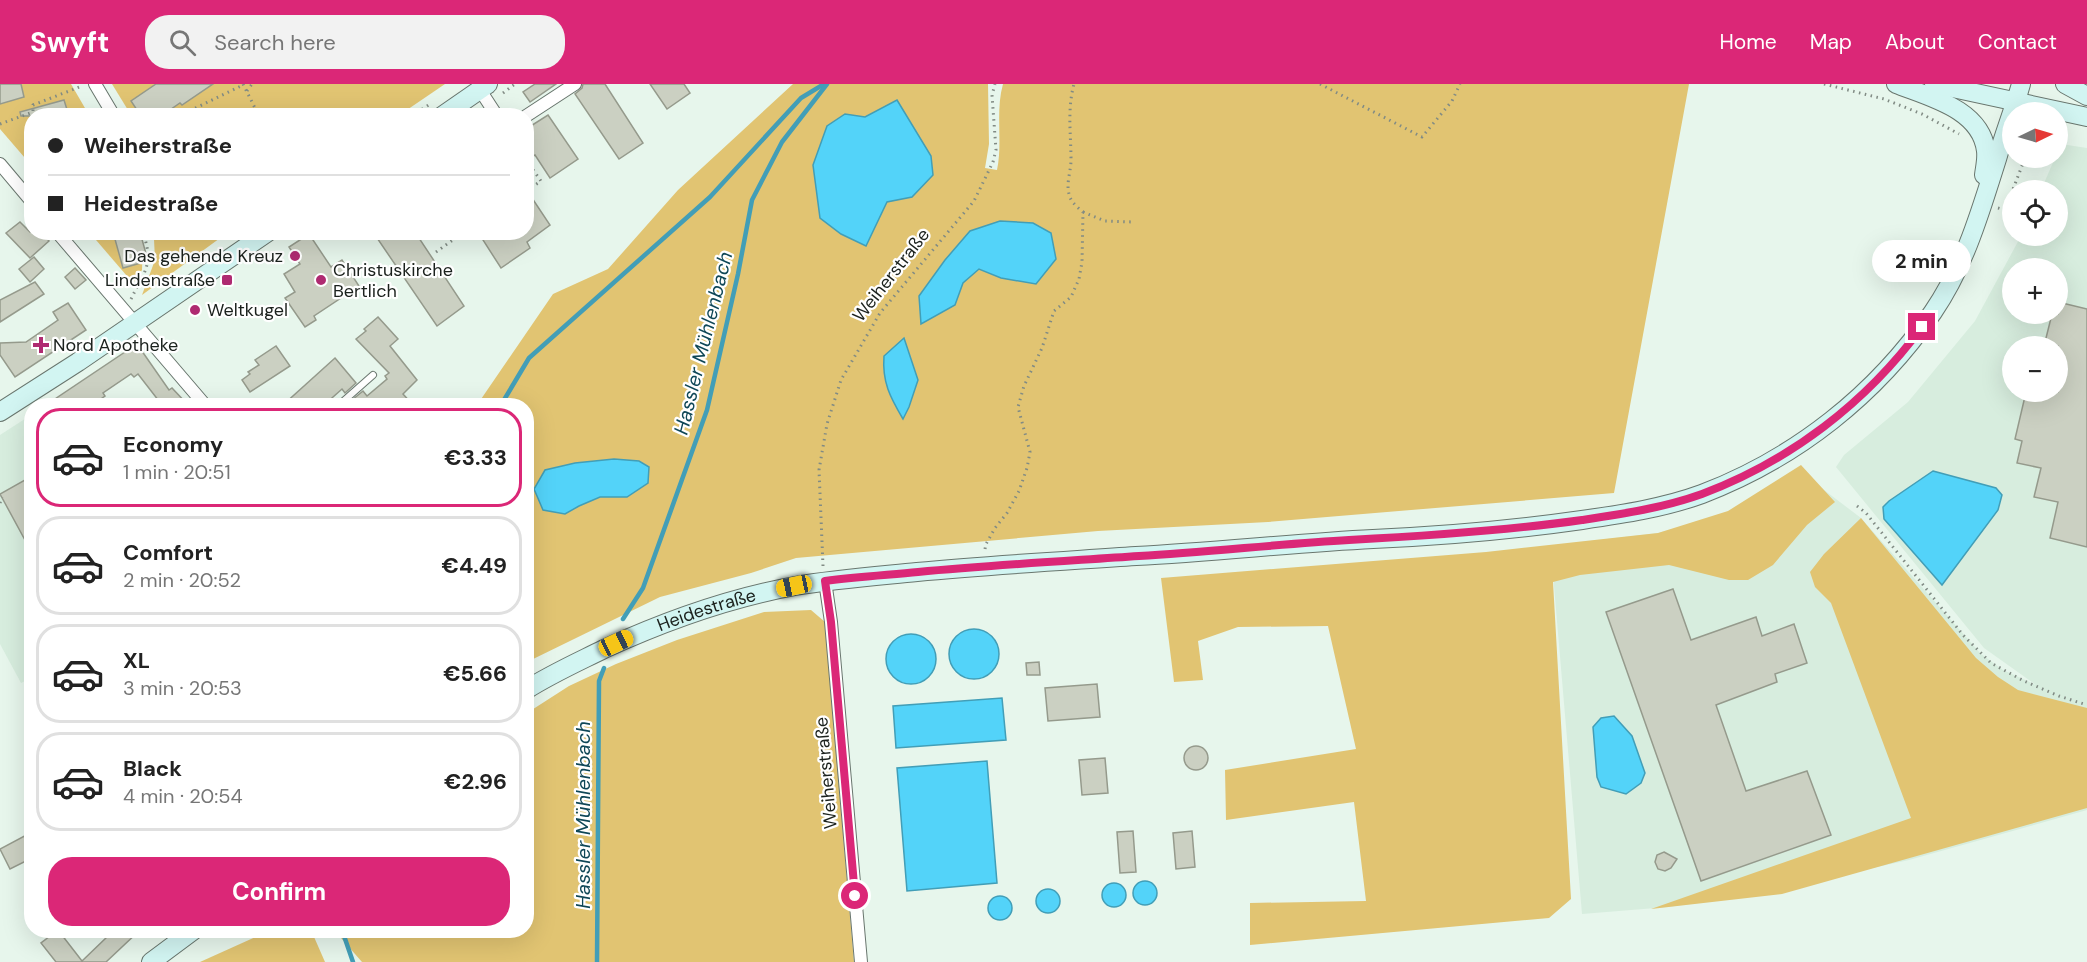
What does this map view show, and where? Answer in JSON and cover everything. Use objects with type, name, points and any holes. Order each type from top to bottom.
[{"type":"main road","points":[[1896,84],[1950,105],[1974,124],[1984,142],[1986,154],[1981,200],[1968,247]]},
{"type":"main road","points":[[1934,84],[2019,93],[2087,117]]},
{"type":"main road","points":[[2065,84],[2087,96]]},
{"type":"main road","points":[[454,108],[484,87]]},
{"type":"main road","name":"Heidestraße","points":[[534,685],[635,635],[684,616],[824,574],[1460,535],[1620,515],[1692,497],[1750,473],[1809,439],[1845,411],[1881,376],[1909,344],[1935,310],[1968,247],[2019,93]]},
{"type":"main road","points":[[0,412],[135,324],[256,240]]},
{"type":"main road","points":[[151,962],[184,938]]},
{"type":"street","points":[[95,84],[109,108]]},
{"type":"street","points":[[534,111],[575,84]]},
{"type":"street","points":[[484,87],[493,108]]},
{"type":"street","points":[[0,164],[24,192]]},
{"type":"street","points":[[64,240],[199,398]]},
{"type":"street","name":"Weiherstraße","points":[[824,574],[831,622],[861,962]]},
{"type":"lane","points":[[347,398],[373,375]]},
{"type":"path","points":[[33,108],[33,105],[87,84]]},
{"type":"path","points":[[195,108],[243,84],[256,108]]},
{"type":"path","points":[[247,91],[252,84]]},
{"type":"path","name":"Weiherstraße","points":[[824,574],[819,470],[828,424],[841,380],[880,313],[974,201],[993,162],[996,150],[992,95],[995,84]]},
{"type":"path","points":[[1074,84],[1070,99],[1069,194],[1074,204],[1083,212],[1105,220],[1134,222]]},
{"type":"path","points":[[1320,84],[1422,137],[1452,101],[1460,84]]},
{"type":"path","points":[[1824,84],[1884,99],[1922,114],[1959,134]]},
{"type":"path","points":[[0,124],[24,115]]},
{"type":"path","points":[[2000,209],[2005,210],[2021,168]]},
{"type":"path","points":[[534,171],[541,181],[534,186]]},
{"type":"path","points":[[983,566],[986,544],[1019,491],[1027,468],[1030,452],[1018,407],[1054,311],[1071,297],[1079,279],[1082,262],[1083,212]]},
{"type":"path","points":[[137,302],[131,299],[150,256],[145,240]]},
{"type":"path","points":[[436,252],[453,240]]},
{"type":"path","points":[[0,503],[2,497]]},
{"type":"path","points":[[1857,506],[1866,513],[1963,634],[1991,663],[2024,681],[2087,705]]},
{"type":"shaded area","points":[[0,84],[71,84],[85,108],[24,108],[24,157],[0,129]]},
{"type":"shaded area","points":[[112,84],[445,84],[410,108],[127,108]]},
{"type":"shaded area","points":[[793,84],[988,84],[989,144],[985,168],[997,170],[1003,84],[1689,84],[1614,493],[1268,522],[1098,531],[796,558],[751,573],[660,597],[534,659],[534,398],[482,398],[553,294],[608,269],[678,190]]},
{"type":"shaded area","points":[[2068,145],[2087,148],[2087,810],[1909,860],[1740,897],[1668,907],[1582,914],[1551,551],[1590,541],[1658,533],[1731,514],[1803,474],[1861,518],[1981,654],[2003,670],[2036,685],[1984,648],[1836,467],[1844,455],[1908,402],[1975,321],[2002,271],[2002,324],[2068,324],[2068,258],[2009,258],[2016,246],[2068,246],[2068,180],[2045,180],[2051,168],[2068,168]]},
{"type":"shaded area","points":[[96,240],[143,240],[142,270],[133,283]]},
{"type":"shaded area","points":[[154,240],[217,240],[142,295],[155,260]]},
{"type":"shaded area","points":[[24,420],[24,682],[21,683],[0,644],[0,435]]},
{"type":"shaded area","points":[[1801,465],[1835,502],[1807,525],[1773,565],[1748,580],[1729,580],[1669,565],[1580,575],[1553,582],[1571,899],[1549,918],[1250,945],[1250,903],[1366,901],[1354,802],[1226,820],[1225,770],[1356,749],[1328,626],[1238,627],[1198,641],[1203,680],[1174,682],[1161,578],[1486,552],[1658,533],[1728,511]]},
{"type":"shaded area","points":[[1861,518],[1976,658],[1998,677],[2018,690],[2087,708],[2087,808],[1782,894],[1651,909],[1911,818],[1831,603],[1815,587],[1810,572],[1824,554]]},
{"type":"shaded area","points":[[811,610],[825,622],[854,962],[362,962],[341,938],[534,938],[534,708],[569,686],[616,664],[677,640],[764,612]]},
{"type":"shaded area","points":[[253,938],[314,938],[325,962],[200,962]]},
{"type":"water","points":[[897,100],[931,156],[933,175],[912,197],[887,202],[866,246],[841,234],[820,218],[813,165],[827,126],[845,114],[865,117]]},
{"type":"water","points":[[1000,221],[1033,223],[1051,233],[1056,259],[1036,284],[1001,278],[979,269],[963,283],[955,305],[921,324],[919,296],[945,260],[970,231]]},
{"type":"water","points":[[904,338],[918,380],[903,419],[888,389],[884,374],[884,356]]},
{"type":"water","points":[[614,459],[639,461],[649,467],[648,483],[627,497],[600,497],[565,514],[543,510],[534,489],[545,470],[575,463]]},
{"type":"water","points":[[1933,471],[1996,488],[2002,495],[1998,510],[1942,585],[1884,519],[1883,507]]},
{"type":"water","points":[[969,629],[979,629],[992,636],[999,649],[999,659],[992,672],[979,679],[969,679],[960,675],[953,668],[949,659],[949,649],[953,640],[960,633]]},
{"type":"water","points":[[906,634],[916,634],[929,641],[936,654],[936,664],[929,677],[916,684],[906,684],[897,680],[890,673],[886,664],[886,654],[890,645],[897,638]]},
{"type":"water","points":[[1002,698],[1006,740],[896,748],[893,706]]},
{"type":"water","points":[[1614,716],[1632,736],[1645,773],[1641,783],[1626,794],[1601,787],[1597,777],[1593,727],[1601,718]]},
{"type":"water","points":[[987,761],[997,883],[907,891],[897,768]]},
{"type":"water","points":[[1145,881],[1154,884],[1157,893],[1154,902],[1145,905],[1136,902],[1133,893],[1136,884]]},
{"type":"water","points":[[1114,883],[1123,886],[1126,895],[1123,904],[1114,907],[1105,904],[1102,895],[1105,886]]},
{"type":"water","points":[[1048,889],[1056,893],[1060,901],[1056,909],[1048,913],[1040,909],[1036,901],[1040,893]]},
{"type":"water","points":[[1000,896],[1008,900],[1012,908],[1008,916],[1000,920],[992,916],[988,908],[992,900]]},
{"type":"building","points":[[0,84],[21,84],[24,97],[0,104]]},
{"type":"building","points":[[156,84],[213,84],[182,105],[180,103],[173,108],[136,108],[131,101]]},
{"type":"building","points":[[535,84],[556,84],[530,102],[523,92]]},
{"type":"building","points":[[583,84],[605,84],[643,143],[619,159],[575,94]]},
{"type":"building","points":[[650,84],[684,84],[690,93],[667,109]]},
{"type":"building","points":[[64,100],[66,108],[35,108]]},
{"type":"building","points":[[548,115],[578,159],[550,178],[534,156],[534,124]]},
{"type":"building","points":[[534,201],[550,225],[534,237]]},
{"type":"building","points":[[20,222],[24,226],[24,240],[49,241],[30,258],[6,233]]},
{"type":"building","points":[[115,240],[142,240],[148,261],[123,268]]},
{"type":"building","name":"Christuskirche Bertlich","points":[[300,240],[313,240],[331,267],[342,260],[359,286],[314,316],[316,320],[305,327],[285,298],[295,292],[284,274],[300,264],[289,247]]},
{"type":"building","points":[[378,240],[420,240],[464,306],[437,326]]},
{"type":"building","points":[[483,240],[530,240],[527,242],[530,248],[501,268]]},
{"type":"building","points":[[34,257],[44,269],[30,282],[19,269]]},
{"type":"building","points":[[75,268],[86,280],[75,289],[65,277]]},
{"type":"building","points":[[35,282],[44,294],[0,322],[0,300]]},
{"type":"building","points":[[68,303],[86,330],[15,377],[0,355],[0,343],[26,342],[58,320],[53,312]]},
{"type":"building","points":[[2068,304],[2087,309],[2087,547],[2050,538],[2058,502],[2034,497],[2041,468],[2017,463],[2022,441],[2015,439],[2024,402],[2068,402],[2068,336],[2046,336],[2050,324],[2068,324]]},
{"type":"building","points":[[378,317],[398,339],[390,346],[417,380],[403,394],[407,398],[354,398],[363,391],[367,396],[387,379],[385,376],[389,373],[356,339],[366,331],[364,329]]},
{"type":"building","points":[[137,344],[169,390],[172,388],[181,398],[157,398],[138,374],[134,377],[131,374],[103,393],[105,396],[102,398],[56,398]]},
{"type":"building","points":[[276,346],[290,366],[250,392],[242,380],[250,374],[248,372],[259,365],[255,360]]},
{"type":"building","points":[[335,358],[356,383],[345,393],[342,389],[332,398],[291,398]]},
{"type":"building","points":[[24,480],[24,538],[0,494]]},
{"type":"building","points":[[1673,589],[1691,640],[1756,617],[1762,636],[1794,624],[1807,663],[1775,674],[1777,682],[1716,705],[1746,791],[1807,771],[1831,835],[1701,881],[1606,612]]},
{"type":"building","points":[[1039,662],[1040,675],[1027,675],[1026,663]]},
{"type":"building","points":[[1097,684],[1100,717],[1048,721],[1045,688]]},
{"type":"building","points":[[1196,746],[1201,747],[1207,753],[1207,763],[1201,769],[1196,770],[1191,769],[1185,763],[1184,758],[1185,753],[1191,747]]},
{"type":"building","points":[[1105,758],[1108,793],[1082,795],[1079,760]]},
{"type":"building","points":[[1133,831],[1136,872],[1120,873],[1117,832]]},
{"type":"building","points":[[1192,831],[1195,867],[1176,869],[1173,833]]},
{"type":"building","points":[[24,836],[24,862],[10,869],[0,849]]},
{"type":"building","points":[[1664,852],[1677,859],[1671,868],[1665,871],[1658,869],[1655,862],[1657,855]]},
{"type":"building","points":[[48,938],[64,938],[82,961],[106,938],[132,938],[106,962],[56,962],[41,943]]},
{"type":"waterway","points":[[505,398],[529,358],[710,197],[801,98],[824,84]]},
{"type":"waterway","name":"Hassler Mühlenbach","points":[[623,619],[643,588],[707,410],[738,274],[752,200],[782,142],[827,84]]},
{"type":"waterway","name":"Hassler Mühlenbach","points":[[597,962],[599,681],[604,668]]},
{"type":"waterway","points":[[345,938],[353,962]]},
{"type":"place","name":"Das gehende Kreuz","points":[[295,256]]},
{"type":"place","name":"Lindenstraße","points":[[227,280]]},
{"type":"place","name":"Christuskirche Bertlich","points":[[321,280]]},
{"type":"place","name":"Weltkugel","points":[[195,310]]},
{"type":"place","name":"Nord Apotheke","points":[[41,345]]},
{"type":"route","points":[[855,896],[831,622],[825,581],[983,566],[1460,535],[1563,523],[1642,510],[1683,500],[1734,480],[1809,439],[1845,411],[1881,376],[1922,327]]}]
